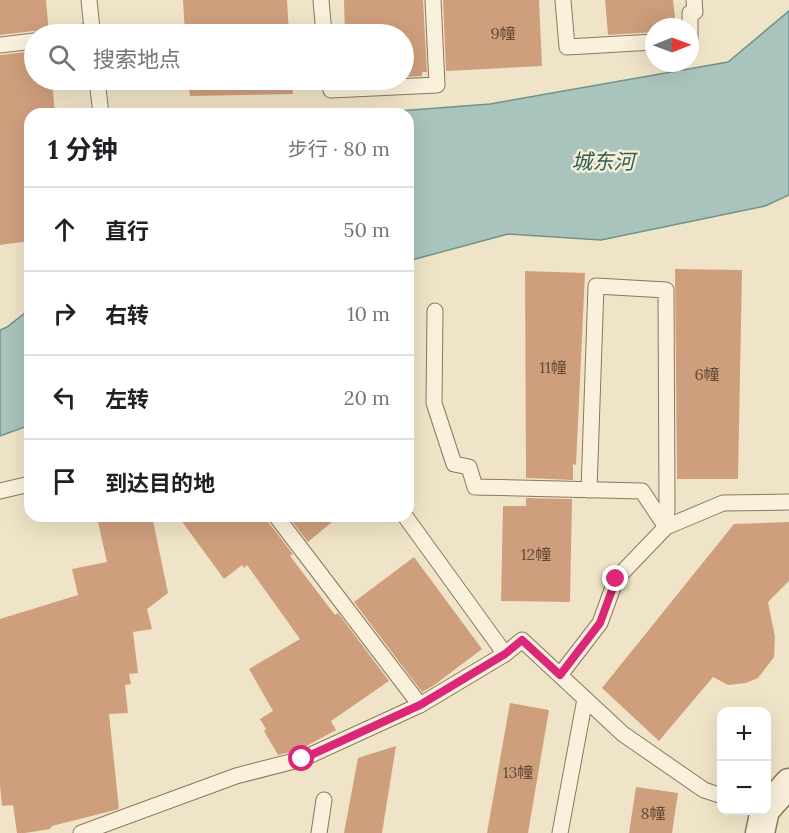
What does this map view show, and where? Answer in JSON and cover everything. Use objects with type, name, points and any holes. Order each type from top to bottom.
[{"type":"street","points":[[771,804],[789,783]]},
{"type":"street","points":[[760,833],[765,815]]},
{"type":"lane","points":[[88,24],[89,0]]},
{"type":"lane","points":[[321,0],[323,24]]},
{"type":"lane","points":[[414,86],[437,85],[433,0]]},
{"type":"lane","points":[[563,0],[567,47],[645,43]]},
{"type":"lane","points":[[690,18],[690,13],[695,12],[694,0]]},
{"type":"lane","points":[[0,45],[24,42]]},
{"type":"lane","points":[[98,90],[100,108]]},
{"type":"lane","points":[[589,490],[596,286],[666,290],[668,508],[666,527]]},
{"type":"lane","points":[[435,311],[434,403],[454,464],[469,467],[475,487],[642,491],[666,527]]},
{"type":"lane","points":[[0,491],[24,485]]},
{"type":"lane","points":[[560,675],[600,623],[616,579],[666,527],[723,503],[789,502]]},
{"type":"lane","points":[[281,522],[420,705]]},
{"type":"lane","points":[[409,522],[505,654]]},
{"type":"lane","points":[[81,833],[236,776],[302,759],[420,705],[505,654],[522,640],[623,734],[704,790],[717,794]]},
{"type":"lane","points":[[560,833],[585,699]]},
{"type":"lane","points":[[319,833],[324,800]]},
{"type":"water","name":"城东河","points":[[789,11],[789,195],[765,206],[601,240],[508,234],[414,259],[414,110],[490,104],[671,72],[699,72],[699,67],[728,62]]},
{"type":"water","points":[[24,314],[24,427],[0,436],[0,330]]},
{"type":"building","points":[[0,0],[46,0],[48,24],[24,24],[24,32],[0,35]]},
{"type":"building","points":[[183,0],[287,0],[288,24],[184,24]]},
{"type":"building","points":[[344,0],[423,0],[427,72],[422,72],[422,76],[414,76],[414,24],[345,24]]},
{"type":"building","points":[[443,0],[539,0],[542,66],[446,71]]},
{"type":"building","points":[[605,0],[673,0],[675,18],[645,18],[645,33],[608,35]]},
{"type":"building","points":[[24,52],[24,90],[53,90],[54,108],[24,108],[24,242],[0,245],[0,55]]},
{"type":"building","points":[[189,90],[293,90],[293,94],[190,96]]},
{"type":"building","points":[[675,269],[742,270],[738,479],[677,479]]},
{"type":"building","points":[[525,271],[585,273],[576,465],[573,464],[573,480],[526,478]]},
{"type":"building","points":[[526,498],[572,499],[570,602],[501,601],[503,506],[526,506]]},
{"type":"building","points":[[98,522],[153,522],[168,593],[147,609],[152,629],[133,632],[138,673],[129,674],[131,684],[125,685],[128,713],[109,714],[119,809],[52,826],[50,829],[17,833],[13,805],[2,806],[0,785],[0,619],[78,595],[72,569],[107,562]]},
{"type":"building","points":[[182,522],[268,522],[293,554],[290,556],[335,615],[338,613],[389,681],[331,721],[336,730],[299,750],[278,755],[260,719],[273,711],[249,669],[300,639],[247,565],[244,568],[242,565],[224,579]]},
{"type":"building","points":[[293,522],[332,522],[308,542]]},
{"type":"building","points":[[789,522],[789,581],[768,602],[775,637],[774,657],[758,678],[746,683],[728,685],[713,677],[659,741],[602,688],[734,524]]},
{"type":"building","points":[[414,557],[482,649],[422,692],[354,602]]},
{"type":"building","points":[[510,703],[549,710],[528,833],[487,833]]},
{"type":"building","points":[[396,746],[382,833],[344,833],[358,758]]},
{"type":"building","points":[[636,787],[678,793],[672,833],[629,833]]},
{"type":"route","points":[[302,759],[420,705],[505,654],[522,640],[560,675],[600,623],[616,579]]}]
